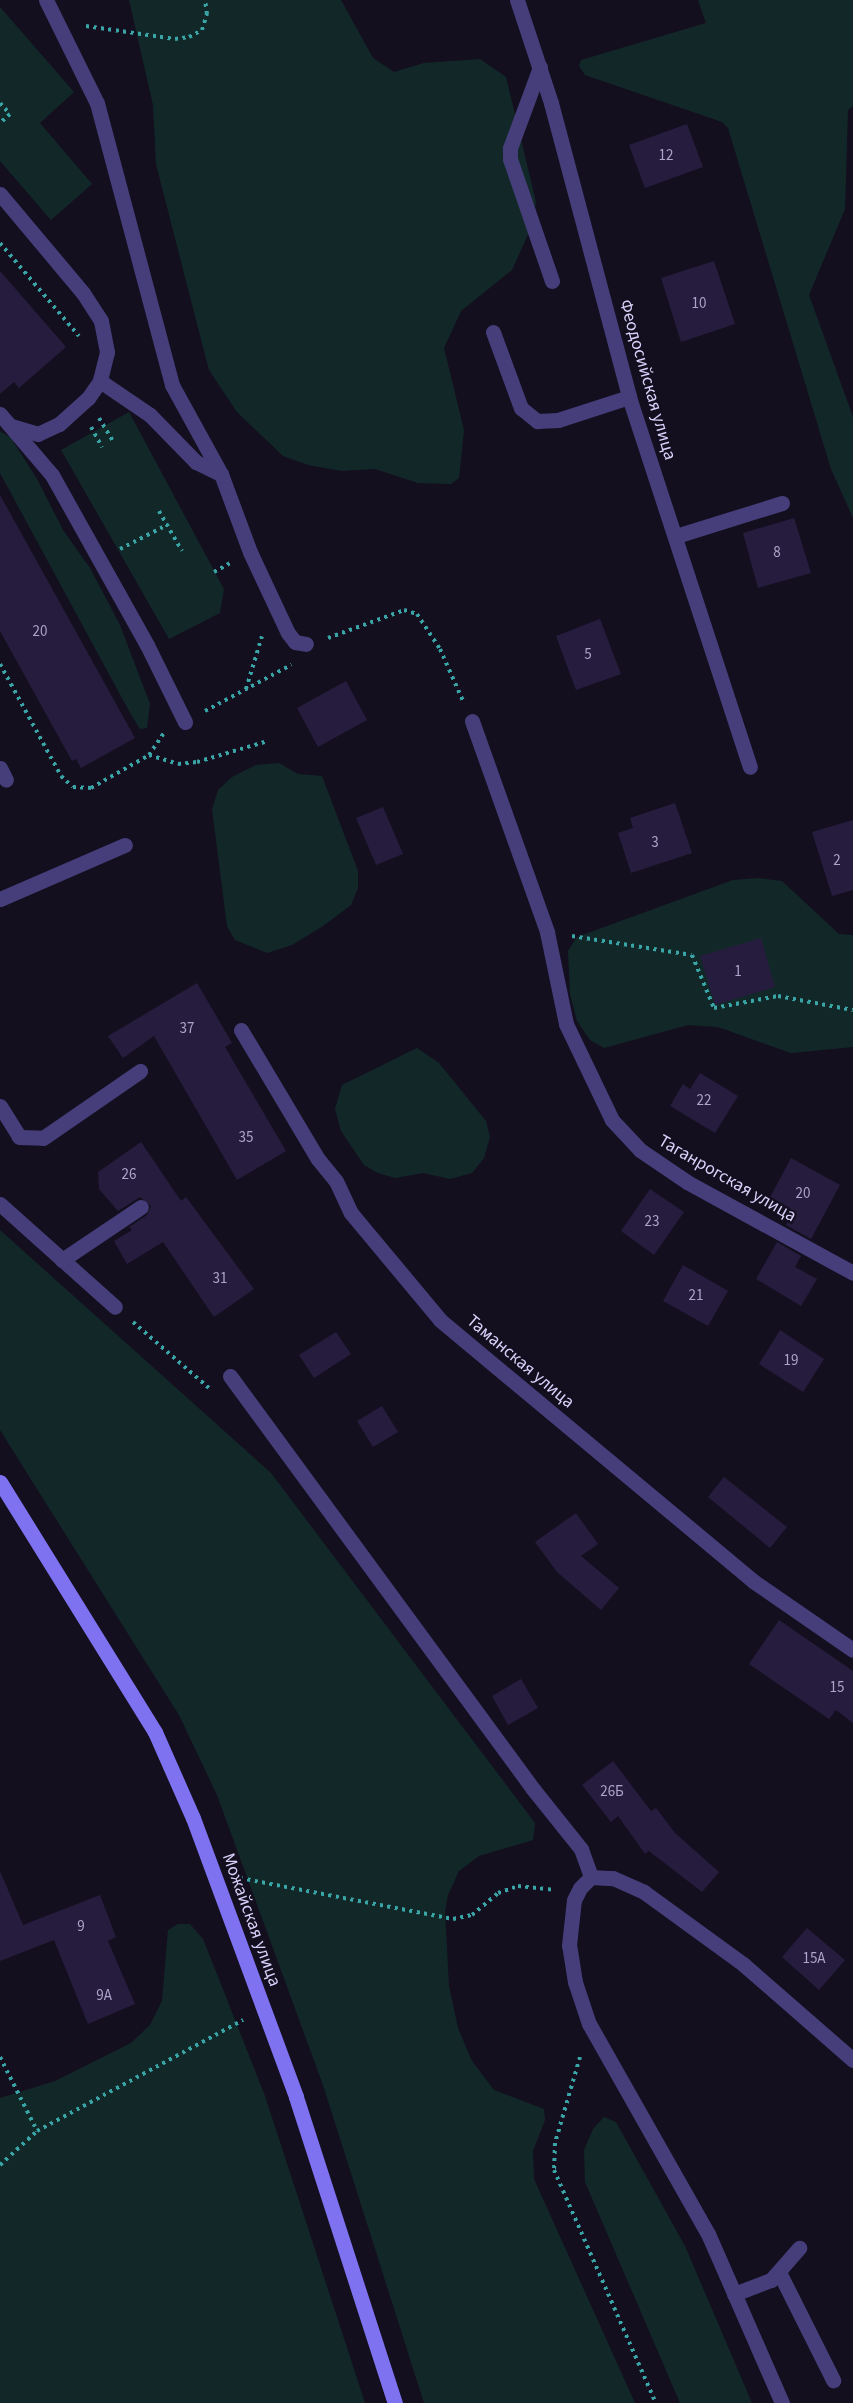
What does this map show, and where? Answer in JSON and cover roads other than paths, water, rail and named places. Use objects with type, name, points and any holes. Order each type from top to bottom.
[{"type":"main road","name":"Можайская улица","points":[[0,1482],[155,1732],[213,1873],[296,2097],[395,2403]]},
{"type":"street","points":[[46,0],[97,103],[172,385],[221,474],[250,552],[288,633],[295,642],[310,644]]},
{"type":"street","name":"Феодосийская улица","points":[[518,0],[540,67],[629,397],[750,767]]},
{"type":"street","points":[[540,67],[510,148],[510,159],[552,281]]},
{"type":"street","points":[[0,194],[83,292],[101,321],[107,352],[100,381],[88,398],[59,424],[38,434],[3,420]]},
{"type":"street","points":[[493,332],[521,408],[537,421],[558,420],[629,397]]},
{"type":"street","points":[[100,381],[150,414],[196,462],[221,474]]},
{"type":"street","points":[[3,420],[52,475],[100,560],[185,722]]},
{"type":"street","points":[[676,536],[782,503]]},
{"type":"street","name":"Таганрогская улица","points":[[472,721],[547,932],[566,1024],[599,1098],[626,1138],[687,1182],[853,1273]]},
{"type":"street","points":[[0,899],[125,845]]},
{"type":"street","name":"Таманская улица","points":[[241,1030],[318,1159],[336,1180],[351,1213],[440,1320],[753,1581],[853,1650]]},
{"type":"street","points":[[0,1106],[19,1137],[43,1138],[140,1071]]},
{"type":"street","points":[[0,1204],[115,1306]]},
{"type":"street","points":[[62,1260],[141,1207]]},
{"type":"street","points":[[232,1378],[533,1789],[581,1849],[591,1877]]},
{"type":"street","points":[[591,1877],[574,1900],[569,1945],[575,1982],[589,2024],[708,2234],[782,2403]]},
{"type":"street","points":[[591,1877],[613,1878],[644,1892],[743,1964],[853,2060]]},
{"type":"street","points":[[734,2294],[748,2291],[780,2274],[799,2248]]},
{"type":"street","points":[[780,2274],[832,2380]]}]
